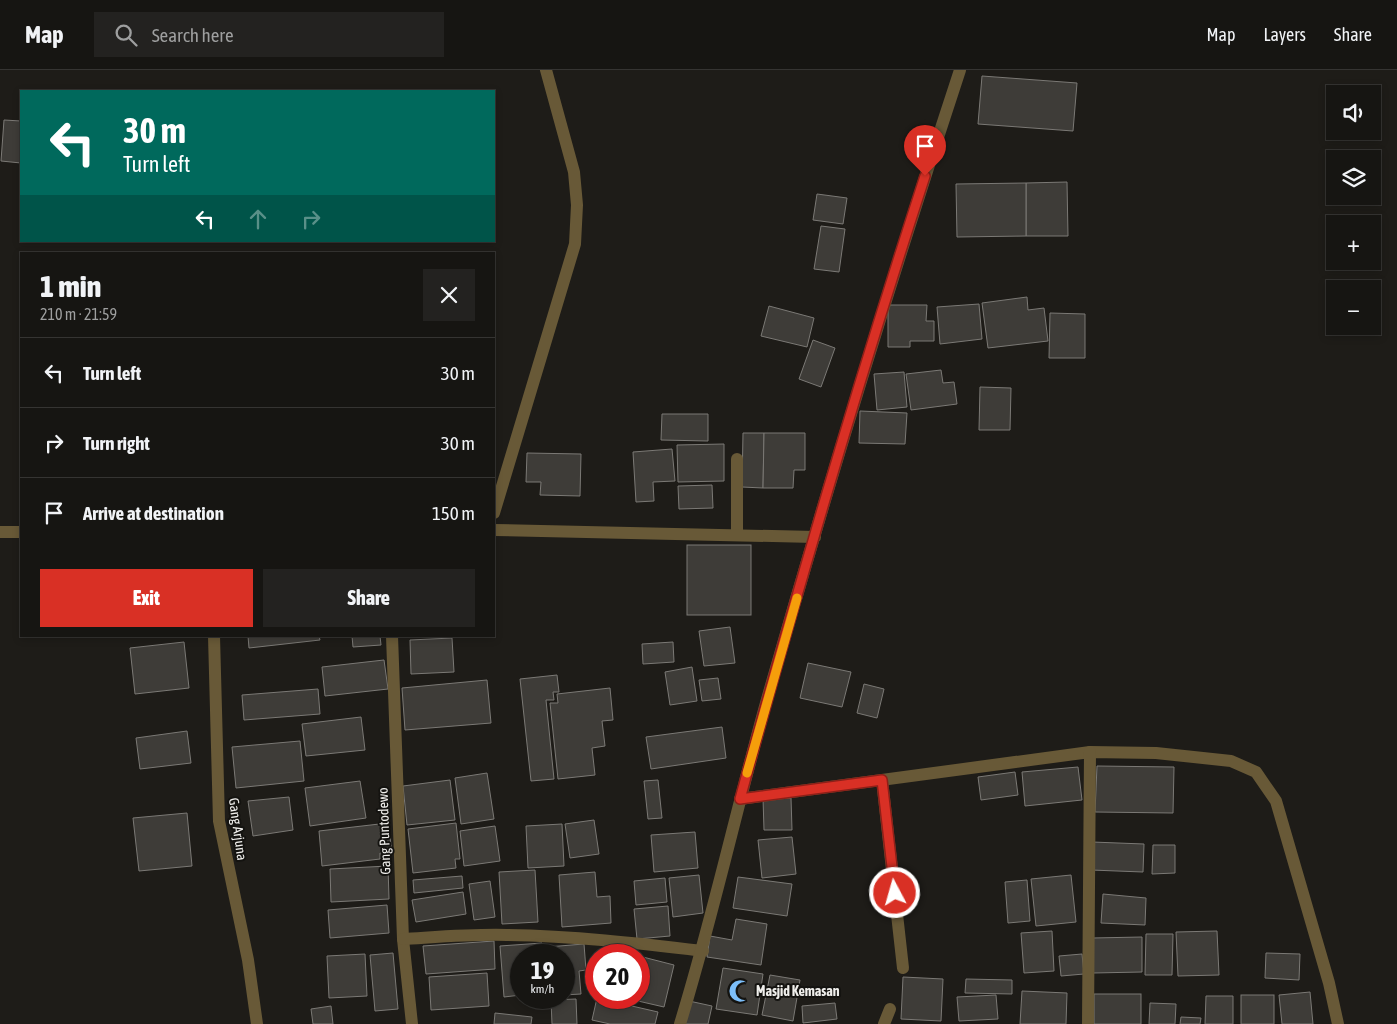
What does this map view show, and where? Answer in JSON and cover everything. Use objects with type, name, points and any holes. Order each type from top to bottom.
[{"type":"street","points":[[495,510],[574,244],[577,205],[574,172],[546,70]]},
{"type":"street","points":[[680,1024],[703,951],[740,799],[815,537],[902,247],[960,70]]},
{"type":"street","points":[[736,459],[737,535]]},
{"type":"street","points":[[495,530],[815,537]]},
{"type":"street","points":[[0,532],[20,532]]},
{"type":"street","name":"Gang Arjuna","points":[[214,637],[219,821],[248,960],[257,1024]]},
{"type":"street","name":"Gang Puntodewo","points":[[392,637],[404,939],[412,1024]]},
{"type":"street","points":[[740,799],[1090,752],[1156,753],[1231,761],[1256,772],[1276,802],[1329,983],[1338,1024]]},
{"type":"street","points":[[1088,1024],[1090,752]]},
{"type":"street","points":[[882,780],[903,968]]},
{"type":"street","points":[[404,939],[505,935],[554,936],[614,940],[703,951]]},
{"type":"street","points":[[884,1024],[890,1009]]},
{"type":"building","points":[[982,76],[1077,83],[1073,131],[978,124]]},
{"type":"building","points":[[4,120],[20,121],[20,163],[1,161]]},
{"type":"building","points":[[1067,182],[1068,236],[1026,236],[1026,183]]},
{"type":"building","points":[[1026,183],[1026,236],[957,237],[956,184]]},
{"type":"building","points":[[817,194],[847,198],[843,224],[813,220]]},
{"type":"building","points":[[821,226],[845,229],[839,272],[814,269]]},
{"type":"building","points":[[1027,297],[1028,310],[1044,308],[1048,341],[988,348],[982,303]]},
{"type":"building","points":[[979,304],[982,339],[940,344],[937,307]]},
{"type":"building","points":[[888,305],[927,305],[926,321],[934,321],[934,341],[910,341],[910,347],[888,347]]},
{"type":"building","points":[[769,306],[814,318],[807,347],[761,336]]},
{"type":"building","points":[[1050,313],[1085,314],[1085,358],[1049,358]]},
{"type":"building","points":[[813,340],[835,348],[821,387],[799,379]]},
{"type":"building","points":[[941,370],[943,383],[954,382],[957,404],[911,410],[906,374]]},
{"type":"building","points":[[904,372],[907,407],[877,410],[874,374]]},
{"type":"building","points":[[980,387],[1011,388],[1010,430],[979,430]]},
{"type":"building","points":[[860,411],[907,413],[905,444],[859,443]]},
{"type":"building","points":[[662,414],[708,414],[708,441],[661,440]]},
{"type":"building","points":[[743,433],[764,433],[763,488],[742,487]]},
{"type":"building","points":[[764,433],[805,433],[805,470],[794,470],[793,488],[763,488]]},
{"type":"building","points":[[724,444],[724,481],[678,482],[677,445]]},
{"type":"building","points":[[672,449],[675,481],[653,482],[654,501],[636,502],[633,452]]},
{"type":"building","points":[[527,453],[581,454],[580,496],[540,495],[541,482],[526,482]]},
{"type":"building","points":[[712,485],[713,508],[679,509],[678,486]]},
{"type":"building","points":[[687,545],[751,545],[751,615],[687,615]]},
{"type":"building","points":[[730,627],[735,663],[704,666],[699,631]]},
{"type":"building","points":[[248,637],[319,637],[320,640],[249,648]]},
{"type":"building","points":[[352,637],[380,637],[381,645],[353,647]]},
{"type":"building","points":[[452,638],[454,672],[411,674],[410,640]]},
{"type":"building","points":[[184,642],[189,688],[135,694],[130,648]]},
{"type":"building","points":[[673,642],[674,662],[643,664],[642,644]]},
{"type":"building","points":[[384,660],[388,689],[325,696],[322,667]]},
{"type":"building","points":[[808,663],[851,672],[842,707],[800,698]]},
{"type":"building","points":[[692,667],[697,701],[670,705],[665,672]]},
{"type":"building","points":[[557,675],[559,692],[553,692],[554,700],[546,700],[554,779],[531,781],[520,679]]},
{"type":"building","points":[[718,678],[721,699],[702,701],[699,680]]},
{"type":"building","points":[[487,680],[491,723],[405,730],[402,688]]},
{"type":"building","points":[[864,684],[884,689],[877,718],[857,713]]},
{"type":"building","points":[[610,688],[613,720],[602,721],[605,746],[592,748],[595,775],[558,779],[550,703],[558,703],[557,694]]},
{"type":"building","points":[[318,689],[320,714],[244,720],[242,695]]},
{"type":"building","points":[[361,717],[365,750],[306,756],[302,724]]},
{"type":"building","points":[[722,727],[726,758],[651,769],[646,737]]},
{"type":"building","points":[[187,731],[191,763],[140,769],[136,738]]},
{"type":"building","points":[[300,741],[304,781],[236,788],[232,747]]},
{"type":"building","points":[[1097,766],[1174,767],[1173,813],[1095,812]]},
{"type":"building","points":[[1078,767],[1082,800],[1025,806],[1022,772]]},
{"type":"building","points":[[1015,772],[1018,795],[981,800],[978,777]]},
{"type":"building","points":[[487,773],[494,819],[461,824],[455,778]]},
{"type":"building","points":[[450,780],[455,820],[407,825],[403,786]]},
{"type":"building","points":[[658,780],[662,818],[648,819],[644,781]]},
{"type":"building","points":[[360,781],[366,818],[310,826],[305,788]]},
{"type":"building","points":[[289,797],[293,830],[253,836],[248,801]]},
{"type":"building","points":[[763,798],[791,798],[792,830],[764,830]]},
{"type":"building","points":[[187,813],[192,866],[139,871],[133,818]]},
{"type":"building","points":[[594,820],[599,854],[570,858],[565,824]]},
{"type":"building","points":[[388,823],[392,852],[380,853],[380,859],[322,866],[319,831]]},
{"type":"building","points":[[456,823],[460,859],[455,859],[456,868],[413,873],[408,829]]},
{"type":"building","points":[[562,824],[564,866],[528,868],[526,826]]},
{"type":"building","points":[[495,826],[500,861],[464,866],[460,831]]},
{"type":"building","points":[[695,832],[698,868],[654,872],[651,835]]},
{"type":"building","points":[[792,837],[796,874],[762,878],[758,840]]},
{"type":"building","points":[[1092,842],[1144,844],[1143,872],[1091,870]]},
{"type":"building","points":[[1153,845],[1175,845],[1175,873],[1152,874]]},
{"type":"building","points":[[388,866],[389,899],[331,902],[330,869]]},
{"type":"building","points":[[535,870],[538,922],[502,924],[499,872]]},
{"type":"building","points":[[595,872],[597,897],[610,896],[611,923],[562,927],[559,875]]},
{"type":"building","points":[[699,875],[703,913],[673,917],[669,878]]},
{"type":"building","points":[[1071,875],[1076,922],[1036,926],[1031,879]]},
{"type":"building","points":[[462,876],[463,888],[414,893],[413,880]]},
{"type":"building","points":[[738,877],[792,884],[787,916],[733,908]]},
{"type":"building","points":[[665,878],[667,902],[636,905],[634,881]]},
{"type":"building","points":[[1027,880],[1030,921],[1008,923],[1005,882]]},
{"type":"building","points":[[490,881],[495,917],[474,920],[469,884]]},
{"type":"building","points":[[463,892],[466,914],[416,922],[412,900]]},
{"type":"building","points":[[1103,894],[1146,898],[1145,925],[1101,923]]},
{"type":"building","points":[[387,905],[389,933],[330,938],[328,910]]},
{"type":"building","points":[[668,906],[670,936],[637,939],[634,909]]},
{"type":"building","points":[[736,919],[767,924],[761,965],[707,957],[710,936],[732,940]]},
{"type":"building","points":[[1052,931],[1054,971],[1024,973],[1021,933]]},
{"type":"building","points":[[1217,931],[1219,975],[1178,976],[1176,932]]},
{"type":"building","points":[[1146,934],[1173,934],[1172,975],[1145,975]]},
{"type":"building","points":[[1142,937],[1142,972],[1093,973],[1092,938]]},
{"type":"building","points":[[494,941],[495,969],[426,974],[423,946]]},
{"type":"building","points":[[584,944],[585,970],[579,971],[581,994],[575,994],[575,945]]},
{"type":"building","points":[[510,945],[510,996],[504,997],[500,946]]},
{"type":"building","points":[[393,953],[398,1009],[375,1011],[370,955]]},
{"type":"building","points":[[1266,953],[1300,954],[1299,980],[1265,978]]},
{"type":"building","points":[[365,954],[367,996],[329,998],[327,956]]},
{"type":"building","points":[[1082,954],[1084,974],[1061,976],[1059,956]]},
{"type":"building","points":[[650,959],[674,965],[664,1007],[650,1004]]},
{"type":"building","name":"Masjid Kemasan","points":[[723,968],[763,974],[757,1015],[716,1009]]},
{"type":"building","points":[[487,973],[489,1006],[431,1010],[429,977]]},
{"type":"building","points":[[770,975],[800,980],[793,1021],[762,1015]]},
{"type":"building","points":[[903,977],[943,979],[941,1021],[901,1019]]},
{"type":"building","points":[[966,979],[1012,980],[1012,994],[965,993]]},
{"type":"building","points":[[1022,991],[1067,993],[1066,1024],[1020,1024]]},
{"type":"building","points":[[1310,992],[1313,1024],[1282,1024],[1279,995]]},
{"type":"building","points":[[1094,994],[1141,994],[1141,1024],[1094,1024]]},
{"type":"building","points":[[996,995],[998,1019],[959,1021],[957,997]]},
{"type":"building","points":[[1241,995],[1274,995],[1274,1024],[1241,1024]]},
{"type":"building","points":[[1206,996],[1233,996],[1233,1024],[1205,1024]]},
{"type":"building","points":[[575,999],[577,1024],[552,1024],[551,1009],[575,1009]]},
{"type":"building","points":[[689,1001],[712,1006],[708,1024],[684,1024]]},
{"type":"building","points":[[835,1003],[837,1019],[803,1023],[802,1006]]},
{"type":"building","points":[[1150,1003],[1176,1004],[1175,1024],[1149,1024]]},
{"type":"building","points":[[331,1006],[333,1024],[313,1024],[311,1009]]},
{"type":"building","points":[[594,1009],[645,1009],[658,1012],[655,1024],[610,1024],[592,1020]]},
{"type":"building","points":[[495,1013],[532,1017],[531,1024],[494,1024]]},
{"type":"building","points":[[1181,1017],[1201,1018],[1200,1024],[1180,1024]]},
{"type":"slow traffic","points":[[747,773],[797,598]]},
{"type":"place","name":"Masjid Kemasan","points":[[740,991]]},
{"type":"route","points":[[895,893],[882,780],[740,799],[815,537],[925,176]]}]
